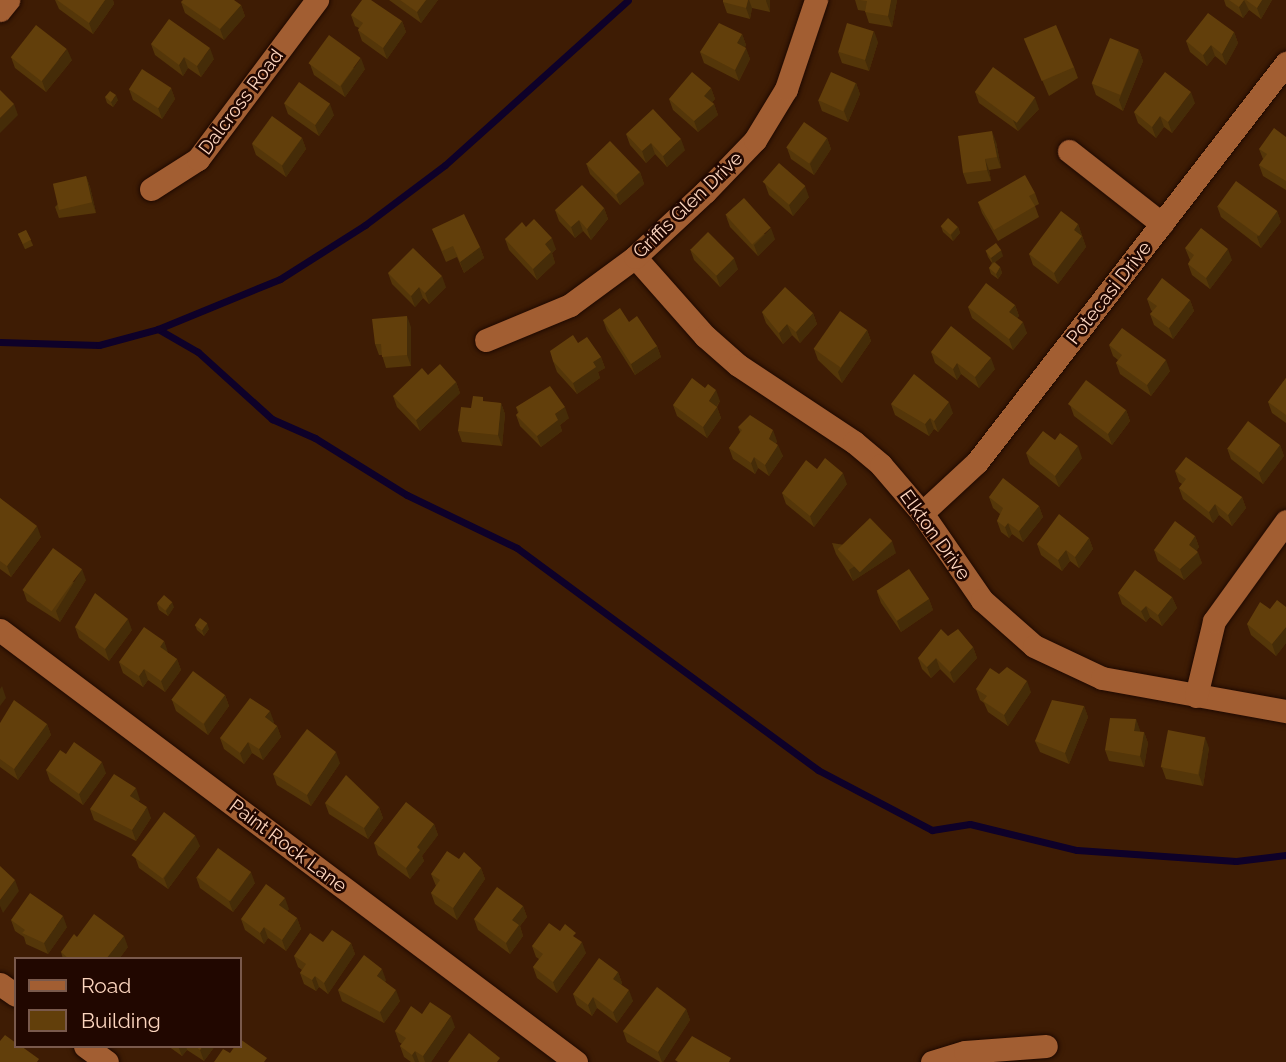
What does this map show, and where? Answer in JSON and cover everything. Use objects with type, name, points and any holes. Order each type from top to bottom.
[{"type":"street","points":[[0,10],[8,0]]},
{"type":"street","name":"Dalcross Road","points":[[151,189],[198,159],[317,0]]},
{"type":"street","name":"Griffis Glen Drive","points":[[486,341],[534,324],[570,305],[635,257],[755,139],[786,89],[816,0]]},
{"type":"street","name":"Potecasi Drive","points":[[922,513],[977,463],[1286,63]]},
{"type":"street","points":[[1069,151],[1163,223]]},
{"type":"street","name":"Elkton Drive","points":[[635,257],[705,336],[738,365],[854,442],[922,513],[982,600],[1034,646],[1102,678],[1286,712]]},
{"type":"street","points":[[1196,696],[1214,621],[1286,521]]},
{"type":"street","name":"Paint Rock Lane","points":[[0,630],[576,1062]]},
{"type":"street","points":[[932,1062],[965,1052],[1046,1046]]},
{"type":"street","points":[[88,1048],[107,1062]]},
{"type":"building","points":[[57,0],[105,0],[89,23]]},
{"type":"building","points":[[234,0],[241,5],[220,29],[181,2]]},
{"type":"building","points":[[362,0],[371,0],[402,21],[383,48],[358,30],[363,23],[351,15]]},
{"type":"building","points":[[400,0],[426,0],[417,12]]},
{"type":"building","points":[[723,0],[748,0],[746,8]]},
{"type":"building","points":[[860,0],[891,0],[888,16],[865,12],[867,1]]},
{"type":"building","points":[[1229,0],[1244,0],[1239,7]]},
{"type":"building","points":[[1246,0],[1262,0],[1257,8]]},
{"type":"building","points":[[1208,13],[1234,32],[1222,54],[1211,45],[1203,55],[1186,41]]},
{"type":"building","points":[[169,19],[210,48],[197,66],[184,57],[179,65],[151,44]]},
{"type":"building","points":[[719,23],[742,34],[737,43],[746,48],[735,70],[700,52]]},
{"type":"building","points":[[847,23],[874,31],[865,60],[838,52]]},
{"type":"building","points":[[36,25],[67,49],[41,81],[11,57]]},
{"type":"building","points":[[1056,25],[1074,67],[1042,81],[1024,39]]},
{"type":"building","points":[[329,35],[361,58],[340,86],[308,63]]},
{"type":"building","points":[[1110,38],[1139,50],[1120,95],[1092,83]]},
{"type":"building","points":[[993,67],[1035,98],[1017,123],[975,92]]},
{"type":"building","points":[[142,69],[171,88],[158,108],[129,89]]},
{"type":"building","points":[[692,72],[711,88],[704,96],[714,104],[694,121],[669,99]]},
{"type":"building","points":[[831,72],[856,83],[843,111],[818,100]]},
{"type":"building","points":[[1165,72],[1191,92],[1168,122],[1160,116],[1152,127],[1134,112]]},
{"type":"building","points":[[299,82],[330,104],[315,125],[284,103]]},
{"type":"building","points":[[0,90],[14,104],[0,118]]},
{"type":"building","points":[[110,91],[116,95],[111,102],[105,97]]},
{"type":"building","points":[[653,109],[681,139],[663,156],[651,143],[642,151],[626,134]]},
{"type":"building","points":[[272,116],[302,138],[282,165],[252,144]]},
{"type":"building","points":[[804,122],[827,138],[809,163],[786,147]]},
{"type":"building","points":[[1274,128],[1286,137],[1286,181],[1259,165],[1267,154],[1259,149]]},
{"type":"building","points":[[992,131],[997,157],[985,159],[987,170],[963,173],[958,136]]},
{"type":"building","points":[[610,141],[640,172],[616,195],[586,164]]},
{"type":"building","points":[[779,163],[805,186],[789,205],[763,182]]},
{"type":"building","points":[[1025,175],[1035,193],[1029,196],[1035,206],[994,230],[978,202]]},
{"type":"building","points":[[86,176],[92,202],[59,210],[53,184]]},
{"type":"building","points":[[1236,181],[1277,211],[1259,236],[1218,206]]},
{"type":"building","points":[[582,185],[604,208],[587,229],[579,220],[571,227],[555,210]]},
{"type":"building","points":[[744,198],[771,228],[752,244],[725,215]]},
{"type":"building","points":[[1061,211],[1078,224],[1074,230],[1082,236],[1054,273],[1029,254]]},
{"type":"building","points":[[464,214],[480,247],[460,262],[453,246],[442,251],[432,229]]},
{"type":"building","points":[[948,218],[958,227],[950,235],[941,226]]},
{"type":"building","points":[[534,219],[552,238],[545,244],[551,252],[533,269],[505,239],[522,222],[526,227]]},
{"type":"building","points":[[1201,228],[1228,249],[1206,278],[1188,264],[1194,255],[1185,248]]},
{"type":"building","points":[[26,230],[31,240],[23,244],[18,234]]},
{"type":"building","points":[[708,232],[734,258],[716,276],[690,250]]},
{"type":"building","points":[[996,243],[1001,250],[991,258],[985,251]]},
{"type":"building","points":[[413,248],[442,276],[425,293],[419,287],[411,296],[388,273]]},
{"type":"building","points":[[994,262],[1000,267],[996,274],[989,268]]},
{"type":"building","points":[[1162,278],[1190,300],[1169,328],[1150,314],[1157,306],[1147,299]]},
{"type":"building","points":[[986,283],[1015,305],[1009,312],[1023,322],[1009,339],[968,307]]},
{"type":"building","points":[[785,287],[813,313],[796,332],[787,324],[779,333],[762,312]]},
{"type":"building","points":[[620,308],[629,322],[637,316],[657,346],[631,364],[603,320]]},
{"type":"building","points":[[840,311],[867,330],[841,368],[814,349]]},
{"type":"building","points":[[407,316],[407,355],[382,357],[381,344],[375,344],[372,319]]},
{"type":"building","points":[[951,326],[991,358],[975,377],[957,363],[953,369],[931,352]]},
{"type":"building","points":[[1122,328],[1166,360],[1147,385],[1116,363],[1122,355],[1109,345]]},
{"type":"building","points":[[573,335],[578,343],[587,337],[601,357],[593,362],[596,367],[573,383],[553,361],[550,351]]},
{"type":"building","points":[[440,364],[456,382],[416,420],[393,396],[422,368],[428,375]]},
{"type":"building","points":[[914,374],[949,402],[934,421],[930,418],[925,424],[891,404]]},
{"type":"building","points":[[692,378],[705,388],[708,384],[716,390],[709,401],[717,407],[703,427],[673,405]]},
{"type":"building","points":[[1286,378],[1286,415],[1268,402]]},
{"type":"building","points":[[1086,380],[1126,410],[1108,434],[1068,404]]},
{"type":"building","points":[[550,386],[565,407],[555,414],[558,420],[537,436],[516,415],[519,412],[516,407]]},
{"type":"building","points":[[473,396],[483,397],[483,401],[501,403],[498,435],[458,431],[461,407],[471,408]]},
{"type":"building","points":[[750,415],[773,430],[769,439],[778,445],[765,465],[754,457],[751,463],[729,448],[742,430],[738,427]]},
{"type":"building","points":[[1248,421],[1280,445],[1259,472],[1228,448]]},
{"type":"building","points":[[1043,431],[1055,440],[1060,433],[1078,446],[1055,476],[1026,453]]},
{"type":"building","points":[[1186,457],[1242,497],[1228,515],[1215,504],[1209,512],[1179,488],[1186,479],[1175,471]]},
{"type":"building","points":[[825,458],[843,473],[810,516],[782,493],[806,460],[817,469]]},
{"type":"building","points":[[1003,478],[1039,506],[1019,531],[1008,523],[1005,527],[997,521],[1003,508],[989,497]]},
{"type":"building","points":[[0,498],[37,526],[7,566],[0,561]]},
{"type":"building","points":[[1059,514],[1089,538],[1075,557],[1066,550],[1058,560],[1037,544]]},
{"type":"building","points":[[870,518],[892,541],[860,572],[838,549]]},
{"type":"building","points":[[1175,521],[1195,536],[1189,545],[1198,552],[1180,569],[1154,550]]},
{"type":"building","points":[[53,548],[82,569],[52,611],[22,590]]},
{"type":"building","points":[[909,569],[929,599],[897,621],[877,591]]},
{"type":"building","points":[[1135,570],[1172,597],[1158,615],[1146,606],[1141,611],[1118,593]]},
{"type":"building","points":[[95,593],[128,619],[105,649],[75,627]]},
{"type":"building","points":[[164,595],[172,602],[165,611],[157,603]]},
{"type":"building","points":[[1277,600],[1286,607],[1286,627],[1272,644],[1247,624],[1260,602],[1270,609]]},
{"type":"building","points":[[200,618],[207,623],[202,631],[195,625]]},
{"type":"building","points":[[144,627],[164,641],[160,647],[177,659],[161,681],[144,669],[139,676],[119,662]]},
{"type":"building","points":[[941,629],[948,636],[958,629],[973,647],[950,672],[936,658],[927,667],[918,658]]},
{"type":"building","points":[[1007,667],[1027,681],[1004,715],[983,701],[987,696],[976,689],[990,668],[999,674]]},
{"type":"building","points":[[193,671],[225,695],[203,724],[171,700]]},
{"type":"building","points":[[250,698],[270,711],[265,717],[277,726],[259,749],[248,742],[240,753],[220,738]]},
{"type":"building","points":[[14,700],[47,724],[14,769],[0,759],[0,723]]},
{"type":"building","points":[[1052,700],[1084,706],[1065,753],[1035,741]]},
{"type":"building","points":[[1110,718],[1136,719],[1134,731],[1144,732],[1140,756],[1105,750]]},
{"type":"building","points":[[307,729],[336,752],[307,795],[273,774]]},
{"type":"building","points":[[1168,730],[1205,737],[1198,775],[1161,767]]},
{"type":"building","points":[[74,742],[102,762],[79,794],[46,770],[60,750],[66,754]]},
{"type":"building","points":[[114,774],[136,788],[130,796],[147,807],[132,830],[90,809]]},
{"type":"building","points":[[346,775],[379,807],[364,828],[325,803]]},
{"type":"building","points":[[406,802],[434,824],[417,847],[420,850],[406,868],[374,843]]},
{"type":"building","points":[[164,812],[195,835],[163,879],[132,855]]},
{"type":"building","points":[[218,848],[251,872],[230,901],[197,877]]},
{"type":"building","points":[[447,851],[459,859],[464,852],[481,868],[453,908],[431,893],[440,880],[431,874]]},
{"type":"building","points":[[0,866],[15,880],[0,900]]},
{"type":"building","points":[[266,884],[285,898],[279,905],[297,918],[282,940],[264,927],[260,933],[241,919]]},
{"type":"building","points":[[497,887],[523,906],[512,920],[519,925],[506,943],[474,919]]},
{"type":"building","points":[[30,893],[63,916],[44,943],[22,933],[25,930],[11,920]]},
{"type":"building","points":[[94,914],[124,936],[108,957],[67,957],[61,952],[74,934],[77,937]]},
{"type":"building","points":[[549,923],[560,931],[565,924],[576,933],[573,936],[582,942],[553,982],[533,967],[543,954],[532,946]]},
{"type":"building","points":[[332,930],[351,943],[324,983],[315,976],[312,980],[300,973],[306,964],[294,956],[310,933],[323,942]]},
{"type":"building","points":[[364,955],[382,969],[377,976],[396,990],[380,1012],[338,990]]},
{"type":"building","points":[[599,958],[618,972],[613,979],[629,990],[613,1012],[593,997],[588,1005],[573,994]]},
{"type":"building","points":[[657,987],[686,1009],[658,1052],[623,1031]]},
{"type":"building","points":[[430,1002],[451,1016],[423,1056],[415,1051],[412,1055],[400,1046],[406,1038],[395,1031],[411,1006],[422,1014]]},
{"type":"building","points":[[469,1033],[500,1058],[497,1062],[448,1062]]},
{"type":"building","points":[[5,1035],[14,1042],[14,1048],[24,1048],[39,1059],[37,1062],[0,1062],[0,1041]]},
{"type":"building","points":[[692,1036],[731,1058],[729,1062],[675,1060]]},
{"type":"building","points":[[242,1040],[267,1058],[264,1062],[214,1062],[223,1049],[230,1053],[234,1048],[242,1048]]},
{"type":"waterway","points":[[0,342],[99,345],[158,329],[280,279],[365,225],[445,165],[628,0]]},
{"type":"waterway","points":[[158,329],[198,352],[272,419],[315,438],[407,495],[517,548],[818,770],[932,830],[970,824],[1077,850],[1236,861],[1286,855]]}]
